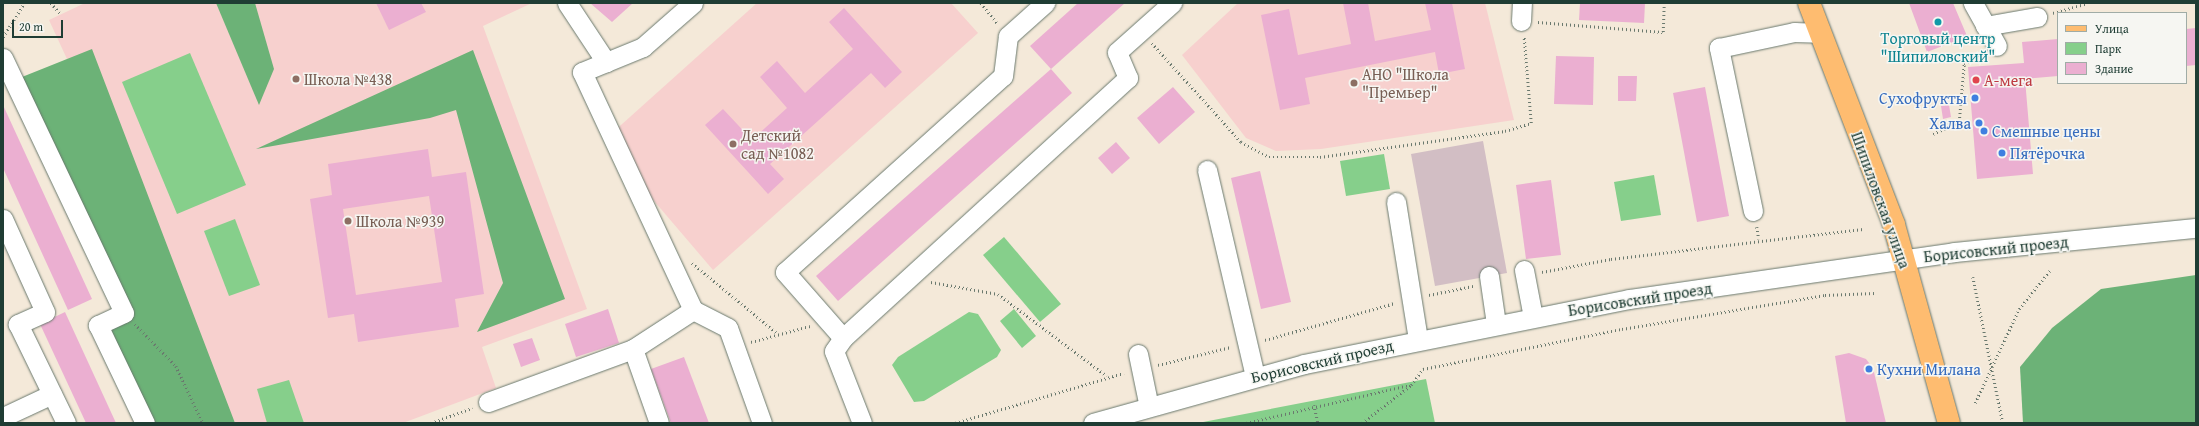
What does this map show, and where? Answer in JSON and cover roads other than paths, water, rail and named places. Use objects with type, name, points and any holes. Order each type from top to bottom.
[{"type":"main road","name":"Шипиловская улица","points":[[1809,3],[1905,260],[1949,423]]},
{"type":"street","points":[[568,3],[606,62]]},
{"type":"street","points":[[693,3],[643,47],[582,72],[693,310],[728,328],[762,423]]},
{"type":"street","points":[[843,338],[785,272],[1003,76],[1008,36],[1045,3]]},
{"type":"street","points":[[862,423],[834,351],[843,338],[1128,78],[1117,52],[1172,3]]},
{"type":"street","points":[[1973,3],[1996,46]]},
{"type":"street","points":[[1985,26],[2037,17]]},
{"type":"street","points":[[1753,211],[1719,48],[1794,32],[1819,33]]},
{"type":"street","points":[[3,58],[124,313],[98,325],[145,423]]},
{"type":"street","points":[[1208,170],[1255,376]]},
{"type":"street","points":[[1396,202],[1418,339]]},
{"type":"street","points":[[3,219],[45,312],[18,324],[66,423]]},
{"type":"street","name":"Борисовский проезд","points":[[1093,423],[1255,376],[1418,339],[1534,316],[1905,260],[2196,228]]},
{"type":"street","points":[[1524,270],[1534,316]]},
{"type":"street","points":[[1489,276],[1496,324]]},
{"type":"street","points":[[488,402],[633,349],[693,310]]},
{"type":"street","points":[[633,349],[659,423]]},
{"type":"street","points":[[1138,354],[1149,407]]},
{"type":"street","points":[[3,417],[52,394]]},
{"type":"place","name":"Торговый центр \"Шипиловский\"","points":[[1938,22]]},
{"type":"place","name":"Школа №438","points":[[296,79]]},
{"type":"place","name":"А-мега","points":[[1976,80]]},
{"type":"place","name":"АНО \"Школа \"Премьер\"","points":[[1354,83]]},
{"type":"place","name":"Сухофрукты","points":[[1975,98]]},
{"type":"place","name":"Халва","points":[[1979,123]]},
{"type":"place","name":"Смешные цены","points":[[1984,131]]},
{"type":"place","name":"Детский сад №1082","points":[[733,144]]},
{"type":"place","name":"Пятёрочка","points":[[2002,153]]},
{"type":"place","name":"Школа №939","points":[[348,221]]},
{"type":"place","name":"Кухни Милана","points":[[1869,369]]}]
